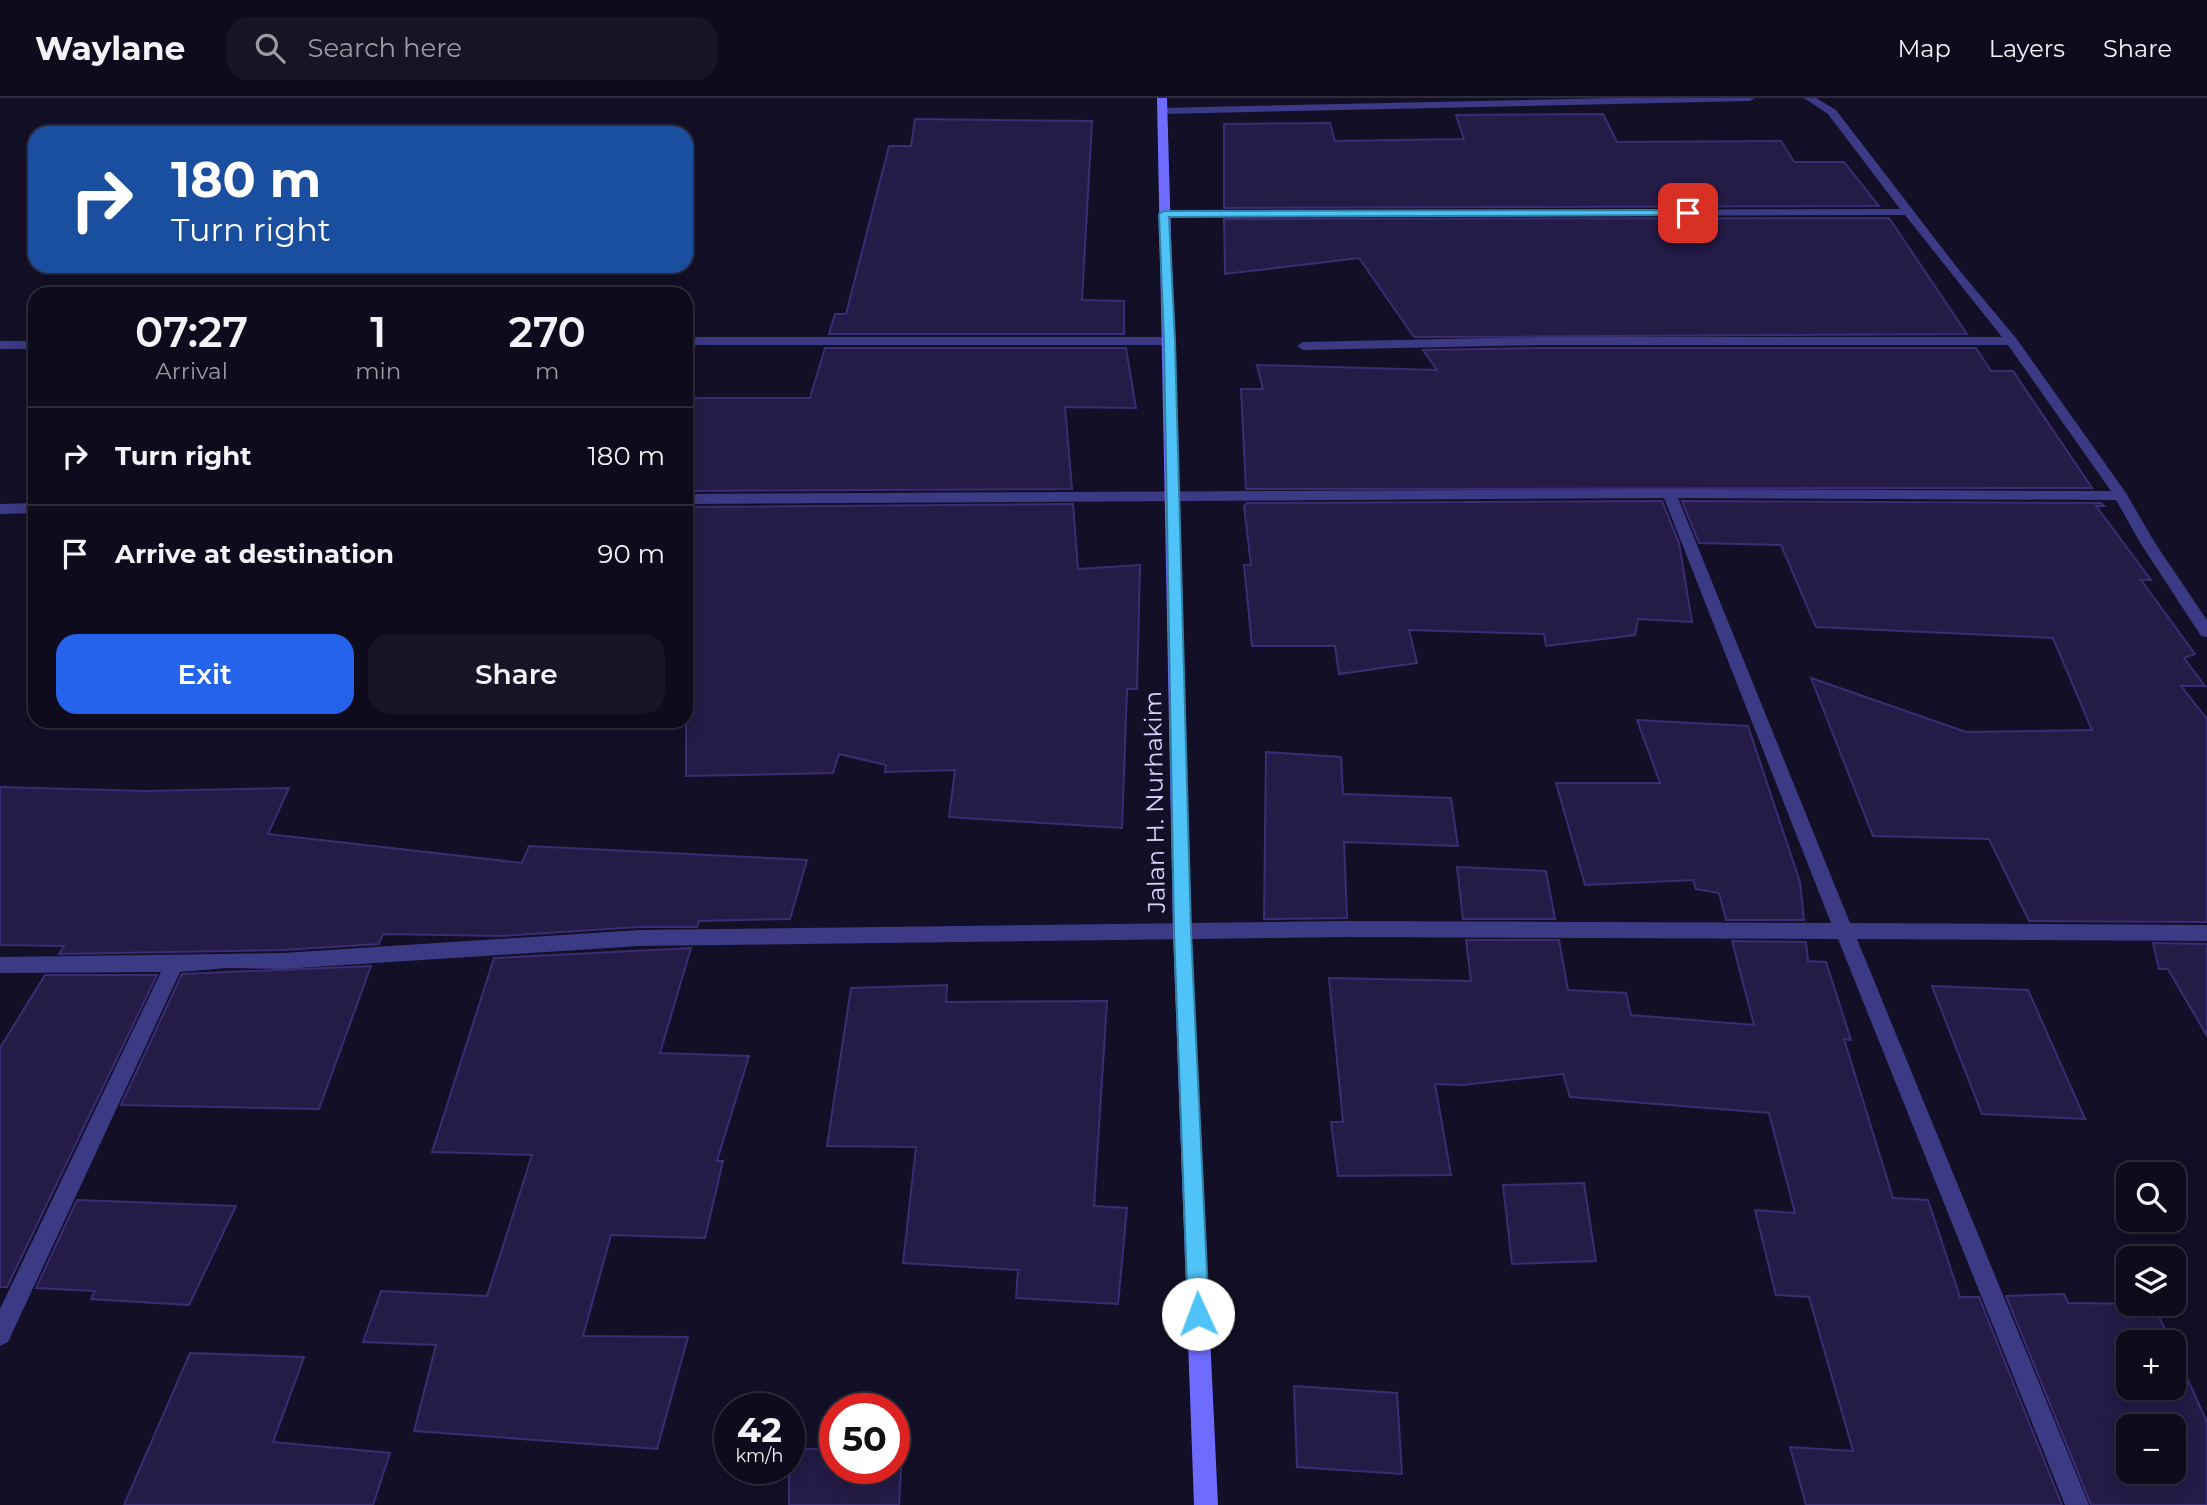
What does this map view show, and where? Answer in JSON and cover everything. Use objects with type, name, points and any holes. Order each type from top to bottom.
[{"type":"main road","name":"Jalan H. Nurhakim","points":[[1162,105],[1174,497],[1182,931],[1206,1505]]},
{"type":"street","points":[[1162,105],[1750,98]]},
{"type":"street","points":[[1809,98],[1832,112],[1955,273],[2012,341],[2121,496],[2148,544],[2207,632]]},
{"type":"street","points":[[1164,214],[1910,212]]},
{"type":"street","points":[[693,341],[1170,341]]},
{"type":"street","points":[[1303,346],[1543,341],[2012,341]]},
{"type":"street","points":[[0,345],[28,345]]},
{"type":"street","points":[[693,499],[1669,492],[2121,496]]},
{"type":"street","points":[[1669,492],[1843,931],[2077,1505]]},
{"type":"street","points":[[0,509],[28,509]]},
{"type":"street","points":[[0,965],[283,961],[639,938],[1348,929],[2207,933]]},
{"type":"street","points":[[0,1334],[90,1147],[173,964]]},
{"type":"building","points":[[1603,114],[1617,142],[1781,141],[1794,162],[1844,162],[1879,206],[1224,208],[1224,124],[1330,123],[1335,141],[1464,139],[1456,115]]},
{"type":"building","points":[[915,119],[1092,121],[1082,300],[1124,301],[1124,334],[829,334],[835,314],[846,314],[889,146],[911,146]]},
{"type":"building","points":[[1889,218],[1967,334],[1414,337],[1359,258],[1225,274],[1224,219]]},
{"type":"building","points":[[825,348],[1126,348],[1136,408],[1065,407],[1072,489],[693,491],[693,398],[810,398]]},
{"type":"building","points":[[1976,348],[1991,371],[2013,371],[2092,488],[1246,489],[1241,389],[1263,389],[1257,365],[1437,370],[1423,350]]},
{"type":"building","points":[[1662,501],[1679,543],[1692,622],[1638,619],[1635,635],[1546,646],[1544,634],[1409,630],[1417,663],[1339,674],[1335,646],[1252,646],[1244,565],[1251,565],[1244,506],[1247,503]]},
{"type":"building","points":[[1682,501],[2101,503],[2104,506],[2096,506],[2151,580],[2141,580],[2195,654],[2184,658],[2205,686],[2181,686],[2207,719],[2207,922],[2029,921],[1989,839],[1873,836],[1811,678],[1966,732],[2092,730],[2053,638],[1816,627],[1781,545],[1699,543]]},
{"type":"building","points":[[1073,504],[1078,569],[1140,565],[1137,689],[1127,689],[1122,828],[949,817],[955,770],[885,772],[886,765],[839,754],[833,773],[686,776],[686,728],[693,728],[693,507]]},
{"type":"building","points":[[1637,720],[1748,726],[1800,882],[1804,920],[1726,920],[1719,893],[1696,889],[1693,880],[1585,885],[1556,783],[1660,783]]},
{"type":"building","points":[[1266,752],[1341,757],[1343,794],[1451,798],[1458,846],[1344,842],[1347,918],[1264,919]]},
{"type":"building","points":[[0,787],[144,791],[289,788],[268,834],[522,863],[529,846],[807,860],[790,919],[699,921],[697,927],[639,927],[501,936],[383,934],[379,944],[283,950],[59,954],[64,946],[0,945]]},
{"type":"building","points":[[1457,867],[1546,871],[1555,919],[1463,919]]},
{"type":"building","points":[[1466,940],[1559,940],[1568,990],[1626,993],[1631,1015],[1754,1025],[1732,941],[1806,942],[1808,961],[1826,962],[1851,1040],[1844,1039],[1893,1198],[1928,1200],[1960,1297],[1979,1297],[2062,1505],[1806,1505],[1790,1447],[1853,1451],[1809,1297],[1776,1295],[1755,1210],[1795,1213],[1769,1113],[1570,1097],[1563,1074],[1463,1085],[1435,1084],[1451,1175],[1338,1176],[1331,1122],[1343,1122],[1329,978],[1471,981]]},
{"type":"building","points":[[2153,943],[2207,944],[2207,1036],[2168,969],[2159,969]]},
{"type":"building","points":[[691,948],[660,1053],[749,1056],[717,1161],[723,1161],[705,1238],[611,1235],[583,1336],[688,1337],[657,1449],[414,1431],[436,1345],[363,1342],[381,1291],[487,1296],[532,1155],[432,1152],[494,958]]},
{"type":"building","points":[[371,966],[319,1109],[121,1105],[182,974]]},
{"type":"building","points":[[45,975],[157,975],[7,1287],[0,1287],[0,1048]]},
{"type":"building","points":[[947,985],[946,1002],[1107,1001],[1094,1206],[1127,1208],[1118,1304],[1016,1298],[1018,1270],[903,1263],[916,1147],[827,1146],[851,988]]},
{"type":"building","points":[[1932,986],[2028,990],[2085,1119],[1982,1114]]},
{"type":"building","points":[[1584,1183],[1596,1261],[1512,1264],[1503,1185]]},
{"type":"building","points":[[77,1200],[236,1206],[189,1305],[91,1299],[95,1291],[36,1288]]},
{"type":"building","points":[[2064,1294],[2068,1303],[2116,1304],[2116,1316],[2159,1316],[2165,1330],[2116,1330],[2116,1400],[2186,1400],[2186,1376],[2207,1422],[2207,1505],[2091,1505],[2006,1296]]},
{"type":"building","points":[[190,1353],[304,1357],[273,1442],[390,1453],[373,1505],[124,1505]]},
{"type":"building","points":[[1294,1386],[1397,1393],[1402,1474],[1297,1467]]},
{"type":"building","points":[[805,1449],[819,1449],[819,1484],[900,1484],[899,1505],[789,1505],[789,1484],[805,1484]]},
{"type":"route","points":[[1198,1314],[1182,931],[1170,341],[1164,214],[1688,213]]}]
